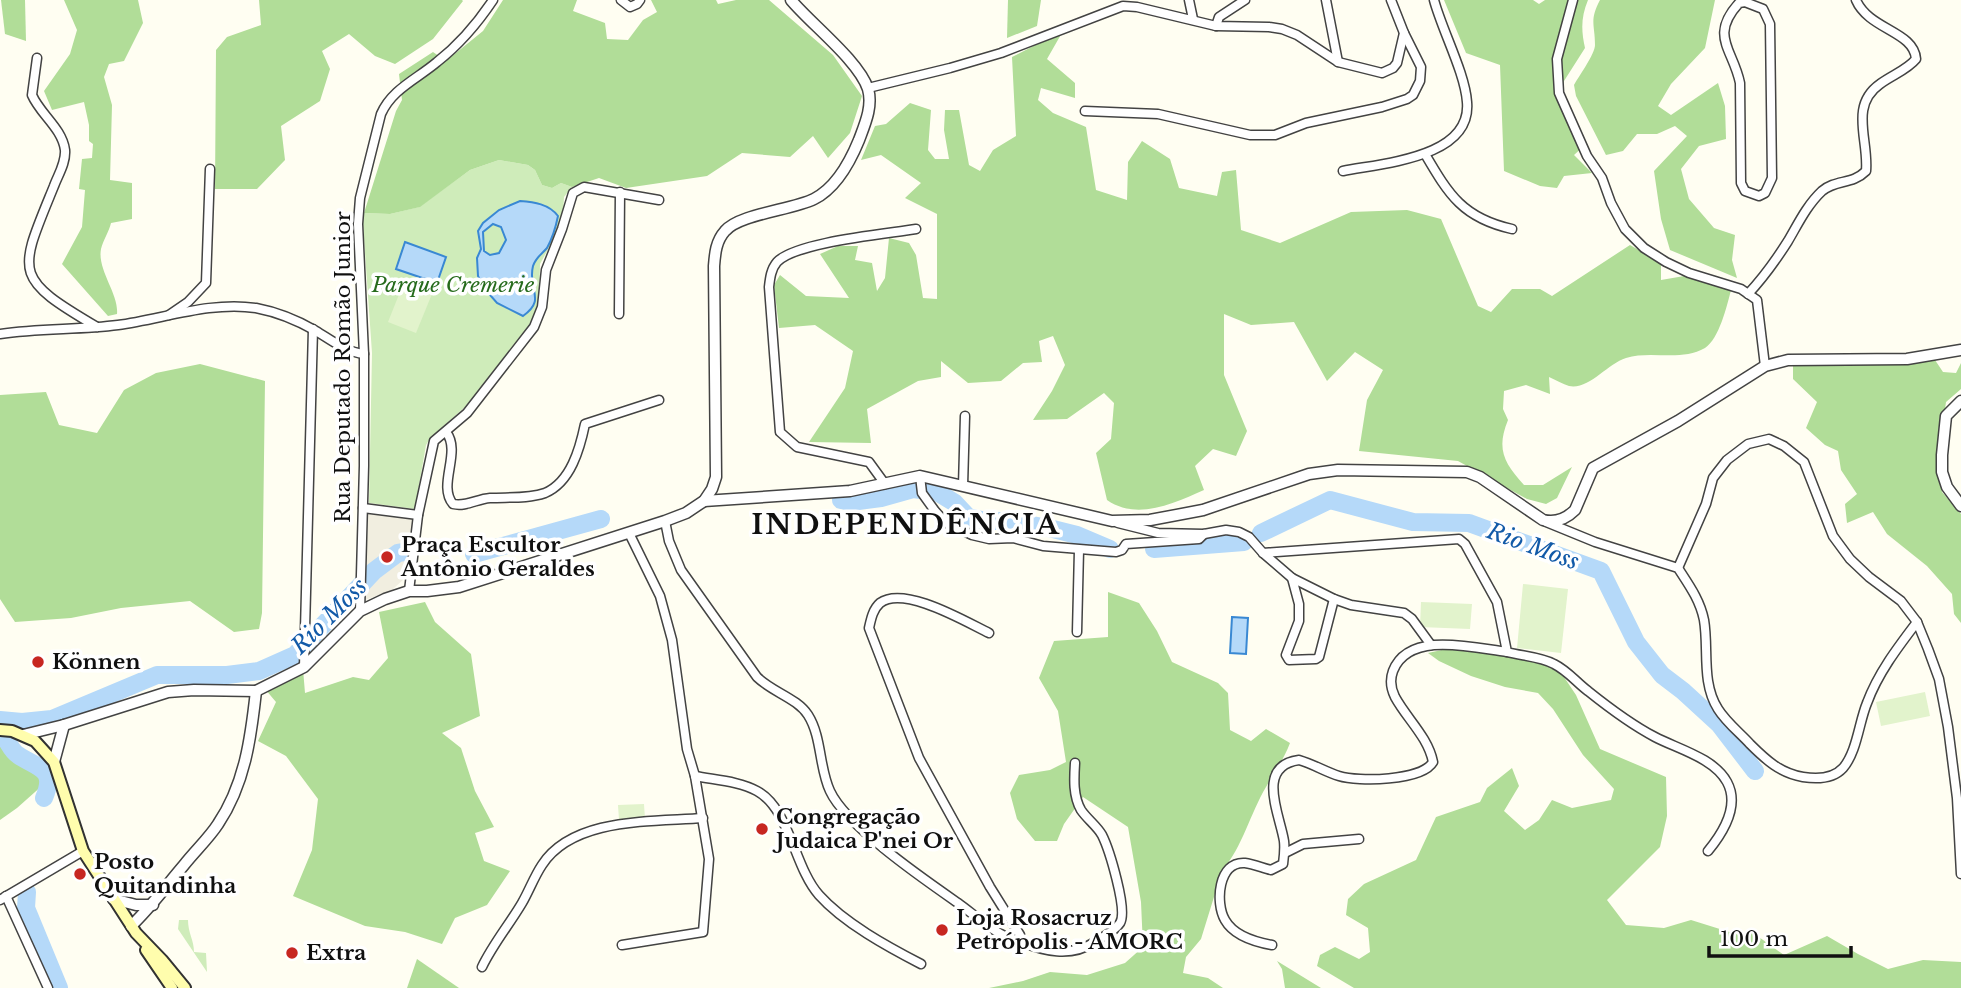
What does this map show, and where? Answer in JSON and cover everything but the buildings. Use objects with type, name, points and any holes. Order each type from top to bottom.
[{"type":"main road","points":[[0,730],[36,741],[54,762],[83,851],[172,988]]},
{"type":"main road","points":[[134,929],[185,988]]},
{"type":"street","name":"Rua Deputado Romão Junior","points":[[360,610],[364,354],[358,224],[360,198],[386,102],[398,90],[437,63],[472,30],[493,0]]},
{"type":"street","points":[[621,0],[630,7],[634,7],[640,0]]},
{"type":"street","points":[[23,735],[168,692],[256,691],[304,667],[360,610],[409,591],[459,587],[665,521],[686,513],[704,501],[712,489],[717,456],[714,266],[719,238],[726,229],[740,221],[796,206],[830,188],[848,162],[869,112],[868,88],[849,60],[792,0]]},
{"type":"street","points":[[1189,0],[1193,19]]},
{"type":"street","points":[[1216,26],[1219,17],[1245,0]]},
{"type":"street","points":[[1326,0],[1338,62]]},
{"type":"street","points":[[1084,111],[1158,114],[1250,135],[1275,135],[1306,123],[1407,99],[1413,95],[1420,81],[1421,67],[1391,0]]},
{"type":"street","points":[[1343,171],[1425,155],[1454,136],[1465,121],[1467,100],[1434,0]]},
{"type":"street","points":[[1573,0],[1557,59],[1559,93],[1587,156],[1602,178],[1611,203],[1625,229],[1644,248],[1666,262],[1731,285],[1757,300],[1765,366]]},
{"type":"street","points":[[1748,294],[1764,278],[1798,222],[1819,194],[1834,184],[1857,179],[1866,171],[1861,116],[1864,101],[1880,84],[1916,59],[1911,45],[1901,36],[1875,23],[1863,13],[1856,0]]},
{"type":"street","points":[[1745,1],[1763,9],[1770,24],[1772,178],[1765,194],[1759,197],[1745,191],[1741,183],[1740,83],[1737,70],[1727,51],[1723,29],[1739,3],[1745,1]]},
{"type":"street","points":[[868,88],[1001,53],[1123,6],[1216,26],[1282,29],[1297,34],[1338,62],[1373,72],[1389,70],[1397,63],[1404,33]]},
{"type":"street","points":[[37,58],[32,95],[55,129],[65,151],[62,167],[30,246],[29,271],[42,292],[97,327]]},
{"type":"street","points":[[1425,155],[1441,182],[1463,207],[1487,223],[1511,229]]},
{"type":"street","points":[[167,317],[188,302],[206,283],[210,169]]},
{"type":"street","points":[[409,591],[418,515],[434,442],[467,413],[534,327],[542,307],[545,270],[573,193],[584,187],[659,200]]},
{"type":"street","points":[[618,314],[620,192]]},
{"type":"street","points":[[885,484],[869,462],[797,447],[780,432],[769,288],[771,274],[779,259],[805,248],[916,229]]},
{"type":"street","points":[[0,334],[26,330],[97,327],[225,305],[273,312],[313,329],[355,353],[364,354]]},
{"type":"street","points":[[304,667],[313,329]]},
{"type":"street","points":[[1543,520],[1552,523],[1576,510],[1593,468],[1678,421],[1765,366],[1787,360],[1907,359],[1961,350]]},
{"type":"street","points":[[446,432],[451,443],[448,496],[453,505],[462,506],[486,498],[544,493],[559,483],[573,463],[585,424],[659,400]]},
{"type":"street","points":[[1961,401],[1945,416],[1942,455],[1942,472],[1947,487],[1961,506]]},
{"type":"street","points":[[963,486],[965,416]]},
{"type":"street","points":[[1678,568],[1706,504],[1713,478],[1727,460],[1748,444],[1769,439],[1784,446],[1804,462],[1833,536],[1850,559],[1901,601],[1917,622],[1939,679],[1957,798],[1961,874]]},
{"type":"street","points":[[1112,521],[1174,517],[1230,502],[1309,474],[1338,470],[1467,472],[1480,477],[1543,520],[1595,542],[1678,568],[1699,600],[1709,687],[1717,708],[1769,763],[1791,775],[1815,779],[1839,772],[1845,766],[1866,704],[1878,679],[1891,656],[1917,622]]},
{"type":"street","points":[[704,501],[850,491],[898,479],[920,477],[1158,533],[1204,534],[1226,530],[1239,532],[1249,537],[1292,578],[1335,600],[1404,613],[1412,619],[1431,645]]},
{"type":"street","points":[[920,477],[922,493],[934,511],[945,522],[972,535],[1013,538],[1043,546],[1116,552],[1133,542],[1199,539],[1204,534]]},
{"type":"street","points":[[363,508],[418,515]]},
{"type":"street","points":[[665,521],[669,541],[681,570],[757,677],[768,688],[789,698],[808,715],[830,791],[840,807],[877,842],[986,924],[1012,940],[1050,953],[1077,950],[1095,942],[1121,922],[1123,912],[1101,833],[1081,810],[1074,789],[1075,764]]},
{"type":"street","points":[[622,945],[703,932],[709,859],[695,776],[687,748],[667,618],[660,596],[629,533]]},
{"type":"street","points":[[1263,553],[1459,540],[1465,544],[1497,602],[1507,652]]},
{"type":"street","points":[[1077,632],[1079,550]]},
{"type":"street","points":[[1292,578],[1299,604],[1299,621],[1286,655],[1289,660],[1319,657],[1335,600]]},
{"type":"street","points":[[989,633],[938,609],[910,599],[892,598],[880,603],[872,615],[869,628],[919,758],[990,887],[1020,935],[1018,941]]},
{"type":"street","points":[[1272,945],[1239,934],[1225,921],[1219,901],[1227,870],[1244,863],[1271,870],[1283,864],[1285,853],[1272,792],[1283,765],[1299,760],[1339,776],[1352,778],[1399,778],[1420,773],[1431,766],[1432,756],[1393,692],[1391,676],[1395,665],[1405,653],[1422,646],[1507,652],[1551,663],[1567,671],[1586,690],[1652,736],[1696,756],[1715,769],[1727,782],[1731,794],[1723,833],[1708,850]]},
{"type":"street","points":[[134,929],[218,825],[228,807],[247,755],[256,691]]},
{"type":"street","points":[[54,762],[64,725]]},
{"type":"street","points":[[695,776],[741,785],[766,797],[819,895],[877,938],[921,964]]},
{"type":"street","points":[[482,967],[543,863],[562,845],[592,830],[703,818]]},
{"type":"street","points":[[1285,853],[1303,844],[1359,839]]},
{"type":"street","points":[[48,988],[3,898],[83,851]]},
{"type":"street","points":[[113,899],[136,905],[153,905]]},
{"type":"green space","points":[[1,0],[25,0],[26,41],[5,34]]},
{"type":"green space","points":[[64,0],[138,0],[143,23],[124,61],[109,64],[104,77],[112,105],[110,180],[132,183],[132,219],[111,223],[101,249],[102,265],[117,306],[117,314],[108,316],[62,264],[82,227],[85,190],[79,189],[82,159],[92,158],[93,144],[89,141],[84,102],[52,110],[44,91],[70,54],[77,30]]},
{"type":"green space","points":[[259,0],[463,1],[433,39],[395,64],[375,56],[349,34],[322,51],[330,69],[320,101],[281,126],[285,160],[257,189],[215,189],[216,50],[227,37],[261,25]]},
{"type":"green space","points":[[503,0],[577,0],[573,11],[605,23],[607,39],[628,40],[643,20],[657,12],[651,0],[716,0],[718,4],[736,0],[769,0],[833,55],[862,96],[850,133],[828,158],[813,136],[790,157],[742,153],[707,176],[626,188],[599,178],[572,187],[561,183],[552,188],[542,185],[535,170],[528,165],[499,160],[470,170],[420,207],[390,214],[364,213],[396,111],[402,100],[399,74],[433,52],[446,61],[483,31]]},
{"type":"green space","points":[[1008,0],[1041,0],[1037,26],[1007,38]]},
{"type":"green space","points":[[1444,0],[1533,0],[1539,4],[1545,0],[1588,0],[1582,24],[1585,48],[1564,81],[1563,96],[1585,145],[1574,155],[1592,173],[1564,176],[1557,188],[1540,186],[1504,171],[1500,65],[1466,53]]},
{"type":"green space","points":[[1600,0],[1715,0],[1705,48],[1671,84],[1658,106],[1671,115],[1718,83],[1725,106],[1726,139],[1699,146],[1681,169],[1689,199],[1714,228],[1735,235],[1732,260],[1737,278],[1670,250],[1661,219],[1654,171],[1687,136],[1675,126],[1657,134],[1637,134],[1623,151],[1606,155],[1576,96],[1574,85],[1595,45],[1594,18]]},
{"type":"green space","points":[[1063,31],[1047,59],[1075,83],[1075,98],[1041,88],[1038,100],[1053,113],[1086,127],[1096,190],[1127,200],[1128,162],[1142,141],[1170,159],[1179,188],[1217,196],[1222,172],[1236,170],[1241,230],[1280,243],[1351,212],[1407,210],[1441,219],[1478,306],[1491,312],[1512,289],[1540,289],[1552,296],[1630,245],[1661,263],[1661,280],[1690,275],[1731,290],[1718,330],[1710,344],[1696,352],[1626,358],[1584,384],[1569,386],[1549,377],[1550,394],[1526,385],[1504,391],[1503,409],[1508,420],[1504,430],[1504,455],[1511,470],[1524,485],[1543,485],[1572,467],[1557,498],[1546,504],[1527,499],[1458,461],[1359,451],[1367,400],[1383,370],[1355,352],[1327,381],[1294,322],[1251,325],[1224,314],[1224,375],[1247,431],[1236,456],[1213,449],[1195,466],[1204,490],[1156,508],[1131,509],[1107,500],[1096,453],[1111,439],[1114,403],[1104,393],[1067,419],[1033,420],[1065,365],[1053,336],[1039,341],[1042,362],[1023,363],[1001,381],[968,383],[941,361],[941,377],[918,381],[867,409],[871,443],[809,442],[845,388],[853,351],[815,325],[779,328],[774,285],[780,275],[806,296],[849,298],[820,254],[838,246],[858,246],[855,260],[872,263],[877,291],[885,278],[889,238],[909,243],[916,255],[923,298],[937,299],[937,214],[905,198],[921,183],[881,155],[861,160],[875,126],[886,124],[910,103],[931,110],[928,150],[935,159],[949,159],[944,130],[945,110],[959,110],[969,165],[980,171],[993,150],[1016,136],[1012,57]]},
{"type":"green space","name":"Parque Cremerie","points":[[499,160],[528,165],[535,170],[542,185],[552,188],[561,183],[572,187],[564,197],[563,215],[556,235],[540,264],[539,301],[533,320],[465,407],[431,437],[426,445],[415,509],[369,503],[372,353],[364,213],[390,214],[419,207],[470,170]]},
{"type":"green space","points":[[406,277],[434,289],[416,333],[388,322]]},
{"type":"green space","points":[[1804,354],[1881,362],[1935,360],[1943,372],[1956,373],[1961,363],[1961,389],[1946,402],[1938,457],[1942,492],[1961,514],[1961,623],[1954,614],[1952,594],[1927,566],[1887,534],[1873,512],[1847,523],[1845,504],[1857,494],[1841,470],[1838,451],[1825,445],[1806,428],[1817,402],[1793,379],[1793,359]]},
{"type":"green space","points":[[200,364],[265,381],[262,613],[259,629],[234,632],[190,601],[121,608],[71,618],[15,622],[0,599],[0,395],[46,392],[59,425],[97,433],[124,390],[156,373]]},
{"type":"green space","points":[[1523,584],[1568,589],[1561,653],[1517,648]]},
{"type":"green space","points":[[1108,592],[1139,603],[1172,662],[1218,683],[1228,693],[1230,730],[1251,741],[1266,729],[1290,743],[1222,871],[1201,939],[1186,957],[1183,973],[1208,978],[1223,988],[989,988],[1050,972],[1087,975],[1125,963],[1143,947],[1141,902],[1128,827],[1083,797],[1064,824],[1057,841],[1035,841],[1017,819],[1010,793],[1019,775],[1050,770],[1066,762],[1058,711],[1039,678],[1054,641],[1108,637]]},
{"type":"green space","points":[[425,602],[435,622],[471,654],[480,716],[442,733],[461,748],[475,791],[494,827],[475,833],[484,861],[510,871],[487,905],[455,918],[442,944],[405,932],[365,926],[293,896],[312,850],[318,799],[286,756],[258,741],[276,702],[265,689],[303,669],[305,693],[353,677],[369,680],[388,658],[379,612]]},
{"type":"green space","points":[[1421,602],[1472,604],[1470,629],[1420,627]]},
{"type":"green space","points":[[1469,644],[1522,653],[1562,674],[1576,695],[1600,749],[1666,777],[1667,816],[1660,847],[1607,900],[1626,925],[1664,928],[1691,920],[1739,935],[1752,932],[1784,955],[1827,936],[1888,969],[1923,960],[1961,962],[1961,988],[1354,988],[1317,966],[1320,955],[1335,947],[1359,959],[1370,952],[1368,928],[1346,915],[1348,899],[1364,884],[1416,860],[1436,817],[1480,802],[1487,788],[1512,768],[1519,786],[1504,811],[1525,830],[1539,820],[1552,800],[1572,808],[1611,800],[1614,789],[1583,755],[1553,709],[1538,693],[1505,687],[1471,676],[1428,653]]},
{"type":"green space","points":[[1925,692],[1930,716],[1881,726],[1876,702]]},
{"type":"green space","points":[[0,744],[20,752],[44,784],[0,820]]},
{"type":"green space","points":[[644,804],[645,819],[619,820],[618,805]]},
{"type":"green space","points":[[179,920],[188,920],[194,952],[206,953],[207,972],[178,929]]},
{"type":"green space","points":[[417,959],[459,988],[407,988]]},
{"type":"green space","points":[[1277,961],[1321,988],[1285,988],[1282,969]]},
{"type":"shaded area","name":"Praça Escultor Antônio Geraldes","points":[[368,514],[412,519],[405,578],[392,590],[365,600]]},
{"type":"water","points":[[525,201],[546,206],[558,216],[547,248],[533,266],[534,304],[523,316],[497,303],[483,287],[478,276],[477,258],[481,249],[478,231],[483,223],[499,210]],"holes":[[[493,224],[501,227],[506,240],[499,253],[490,255],[484,251],[483,232]]]},
{"type":"water","points":[[405,242],[446,257],[437,283],[396,269]]},
{"type":"water","points":[[1232,617],[1248,618],[1246,654],[1230,653]]},
{"type":"waterway","name":"Rio Moss","points":[[841,500],[851,502],[881,498],[913,489],[937,492],[955,503],[968,517],[1053,529],[1077,535],[1110,549]]},
{"type":"waterway","name":"Rio Moss","points":[[1261,533],[1330,500],[1413,522],[1469,523],[1601,571],[1636,642],[1662,675],[1719,724],[1755,771]]},
{"type":"waterway","name":"Rio Moss","points":[[474,554],[601,519]]},
{"type":"waterway","name":"Rio Moss","points":[[1154,549],[1244,542]]},
{"type":"waterway","name":"Rio Moss","points":[[0,720],[22,722],[52,719],[157,675],[227,675],[259,671],[295,655],[374,571],[398,553],[410,551]]},
{"type":"waterway","points":[[7,741],[16,754],[43,770],[48,780],[44,798]]},
{"type":"waterway","points":[[27,892],[26,908],[59,988]]},
{"type":"place","name":"Praça Escultor Antônio Geraldes","points":[[387,557]]},
{"type":"place","name":"Können","points":[[38,662]]},
{"type":"place","name":"Congregação Judaica P'nei Or","points":[[762,829]]},
{"type":"place","name":"Posto Quitandinha","points":[[80,874]]},
{"type":"place","name":"Loja Rosacruz Petrópolis - AMORC","points":[[942,930]]},
{"type":"place","name":"Extra","points":[[292,953]]},
{"type":"district","name":"INDEPENDÊNCIA","points":[[906,524]]}]
